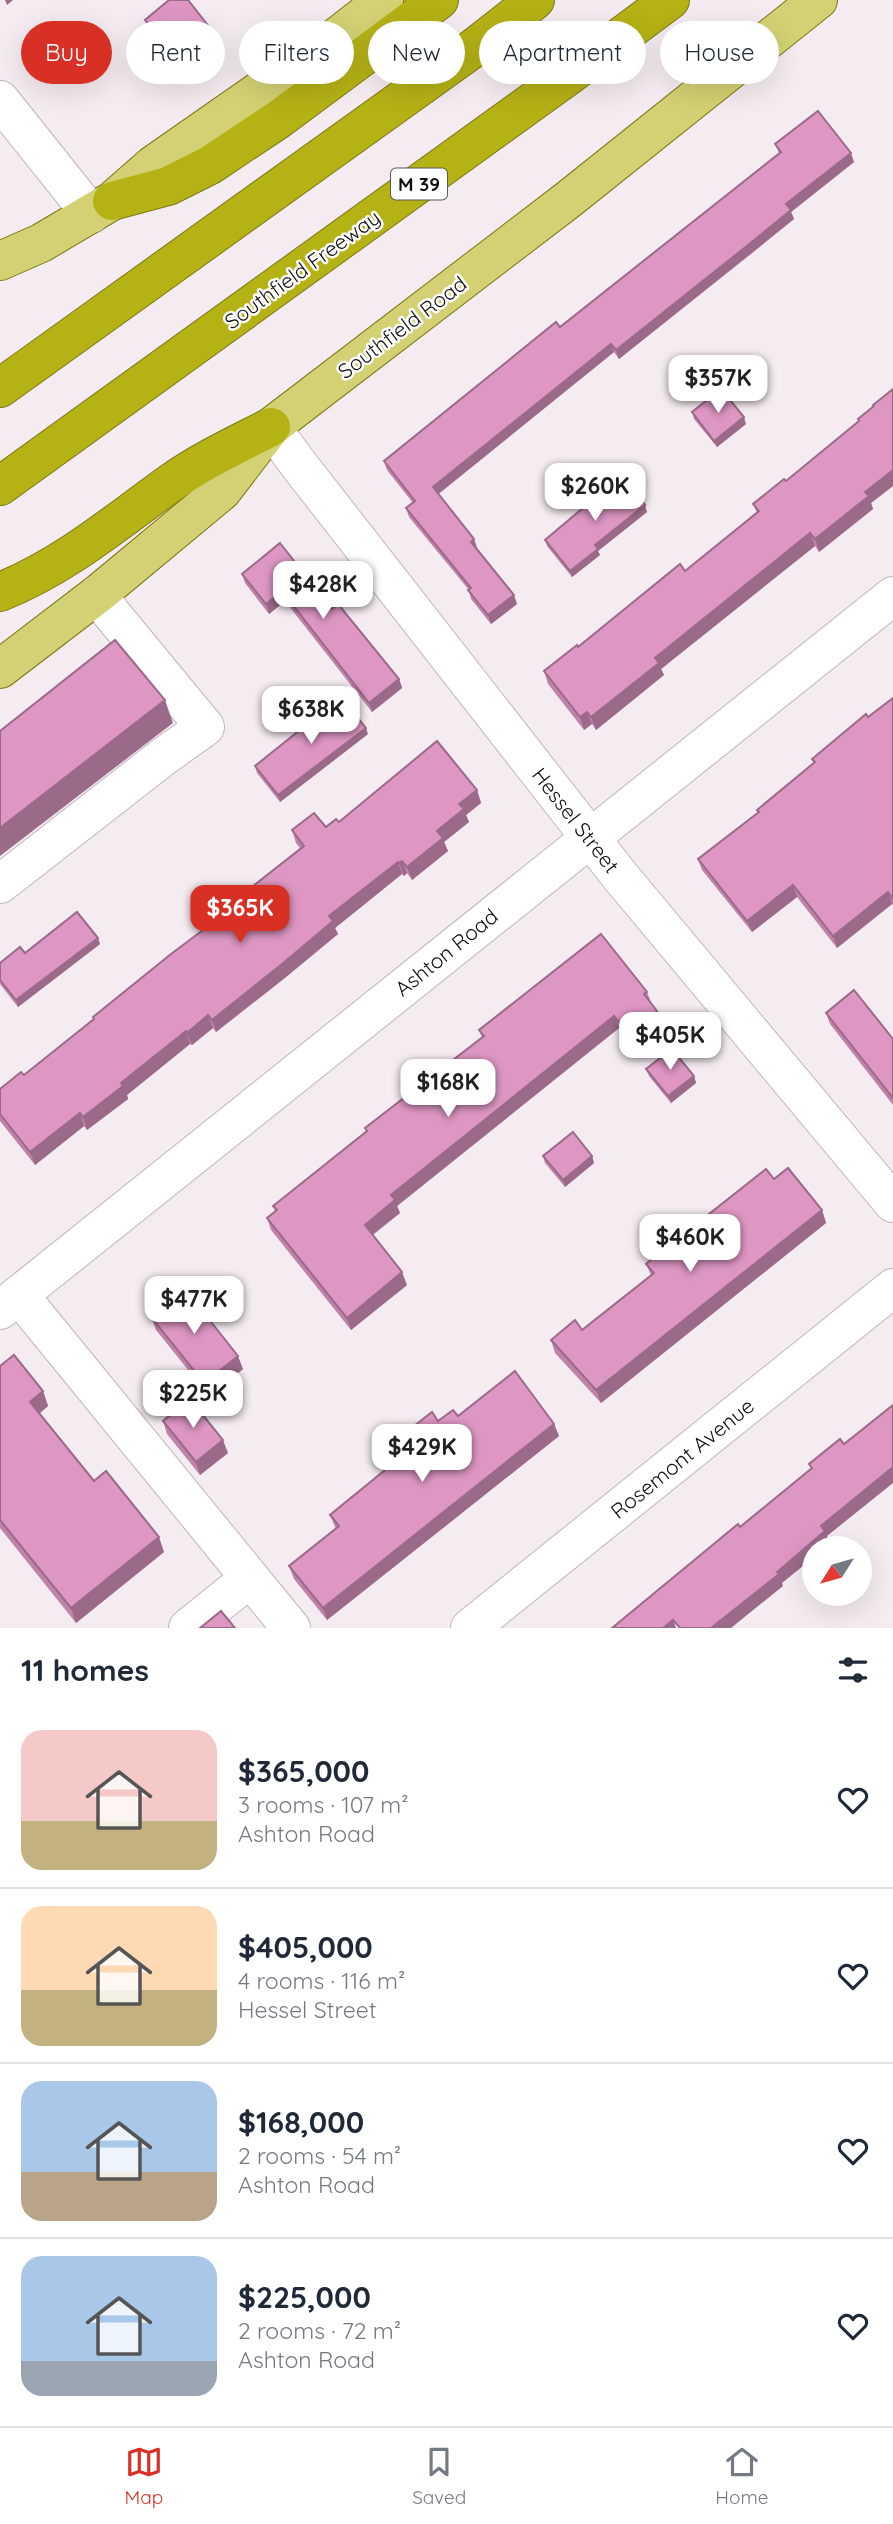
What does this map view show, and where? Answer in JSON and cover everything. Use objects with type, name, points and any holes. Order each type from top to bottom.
[{"type":"highway","points":[[102,208],[168,186],[210,165],[290,111],[439,0]]},
{"type":"highway","points":[[0,388],[464,55],[535,0]]},
{"type":"highway","name":"Southfield Freeway","points":[[0,486],[670,0]]},
{"type":"highway","points":[[0,592],[54,567],[174,481],[209,459],[271,427]]},
{"type":"main road","points":[[0,261],[41,243],[102,208],[153,165],[335,38],[384,0]]},
{"type":"main road","name":"Southfield Road","points":[[0,669],[98,594],[222,491],[271,427],[569,199],[818,0]]},
{"type":"street","points":[[0,100],[102,208]]},
{"type":"street","name":"Hessel Street","points":[[271,427],[589,837],[893,1203]]},
{"type":"street","points":[[0,884],[205,727],[98,594]]},
{"type":"street","name":"Ashton Road","points":[[9,1302],[893,596]]},
{"type":"street","name":"Rosemont Avenue","points":[[470,1628],[893,1288]]},
{"type":"street","points":[[9,1302],[291,1628]]},
{"type":"street","points":[[188,1628],[250,1578]]},
{"type":"building","points":[[169,0],[188,0],[204,21],[146,21]]},
{"type":"building","points":[[818,111],[851,153],[786,204],[791,210],[748,245],[616,350],[611,344],[433,487],[474,539],[471,542],[514,595],[488,615],[468,590],[471,588],[406,508],[415,501],[384,461],[556,322],[560,327],[781,152],[775,144]]},
{"type":"building","points":[[721,389],[744,417],[714,441],[692,412]]},
{"type":"building","points":[[893,389],[893,470],[865,492],[869,496],[815,539],[810,533],[655,658],[659,663],[591,717],[587,712],[580,717],[544,671],[577,645],[578,647],[680,564],[685,571],[759,511],[753,504],[784,479],[786,481]]},
{"type":"building","points":[[622,475],[645,505],[595,545],[598,549],[570,571],[545,540]]},
{"type":"building","points":[[280,543],[332,609],[338,604],[399,679],[369,703],[282,591],[266,604],[242,574]]},
{"type":"building","points":[[115,640],[165,700],[0,828],[0,731]]},
{"type":"building","points":[[341,697],[366,728],[278,795],[255,766]]},
{"type":"building","points":[[893,698],[893,899],[888,892],[833,936],[793,885],[747,921],[698,859],[759,812],[757,810],[815,762],[812,759],[866,714],[868,717]]},
{"type":"building","points":[[437,741],[477,790],[459,804],[464,809],[437,831],[443,838],[407,867],[402,861],[398,862],[329,916],[333,921],[212,1020],[208,1015],[121,1083],[123,1086],[83,1117],[80,1113],[30,1152],[0,1114],[0,1089],[21,1072],[24,1075],[171,954],[223,915],[220,912],[304,846],[292,830],[314,813],[326,827],[336,819],[339,822]]},
{"type":"building","points":[[77,912],[98,938],[16,1000],[0,980],[0,963],[20,947],[25,953]]},
{"type":"building","points":[[601,934],[647,992],[644,994],[657,1011],[629,1034],[614,1016],[391,1195],[395,1200],[365,1225],[402,1272],[347,1318],[267,1218],[277,1210],[273,1206],[367,1131],[365,1128],[484,1036],[479,1030]]},
{"type":"building","points":[[854,990],[893,1039],[893,1098],[826,1013]]},
{"type":"building","points":[[672,1049],[694,1076],[668,1096],[646,1069]]},
{"type":"building","points":[[573,1132],[592,1156],[563,1180],[543,1156]]},
{"type":"building","points":[[788,1168],[822,1210],[596,1390],[551,1340],[575,1320],[582,1330],[654,1273],[646,1264],[766,1169],[774,1179]]},
{"type":"building","points":[[185,1289],[238,1356],[204,1383],[151,1317]]},
{"type":"building","points":[[14,1355],[43,1391],[30,1402],[94,1481],[106,1471],[159,1537],[71,1608],[0,1520],[0,1366]]},
{"type":"building","points":[[515,1371],[554,1424],[323,1608],[289,1566],[339,1526],[330,1515],[396,1461],[386,1448],[432,1412],[438,1421],[453,1410],[458,1416]]},
{"type":"building","points":[[190,1399],[223,1440],[196,1462],[163,1421]]},
{"type":"building","points":[[893,1405],[893,1467],[821,1526],[825,1531],[819,1536],[802,1536],[802,1551],[777,1572],[779,1574],[711,1628],[680,1628],[673,1620],[663,1628],[612,1628],[738,1524],[740,1527],[812,1468],[809,1464],[840,1439],[844,1444]]},
{"type":"building","points":[[221,1611],[235,1628],[200,1628]]}]
